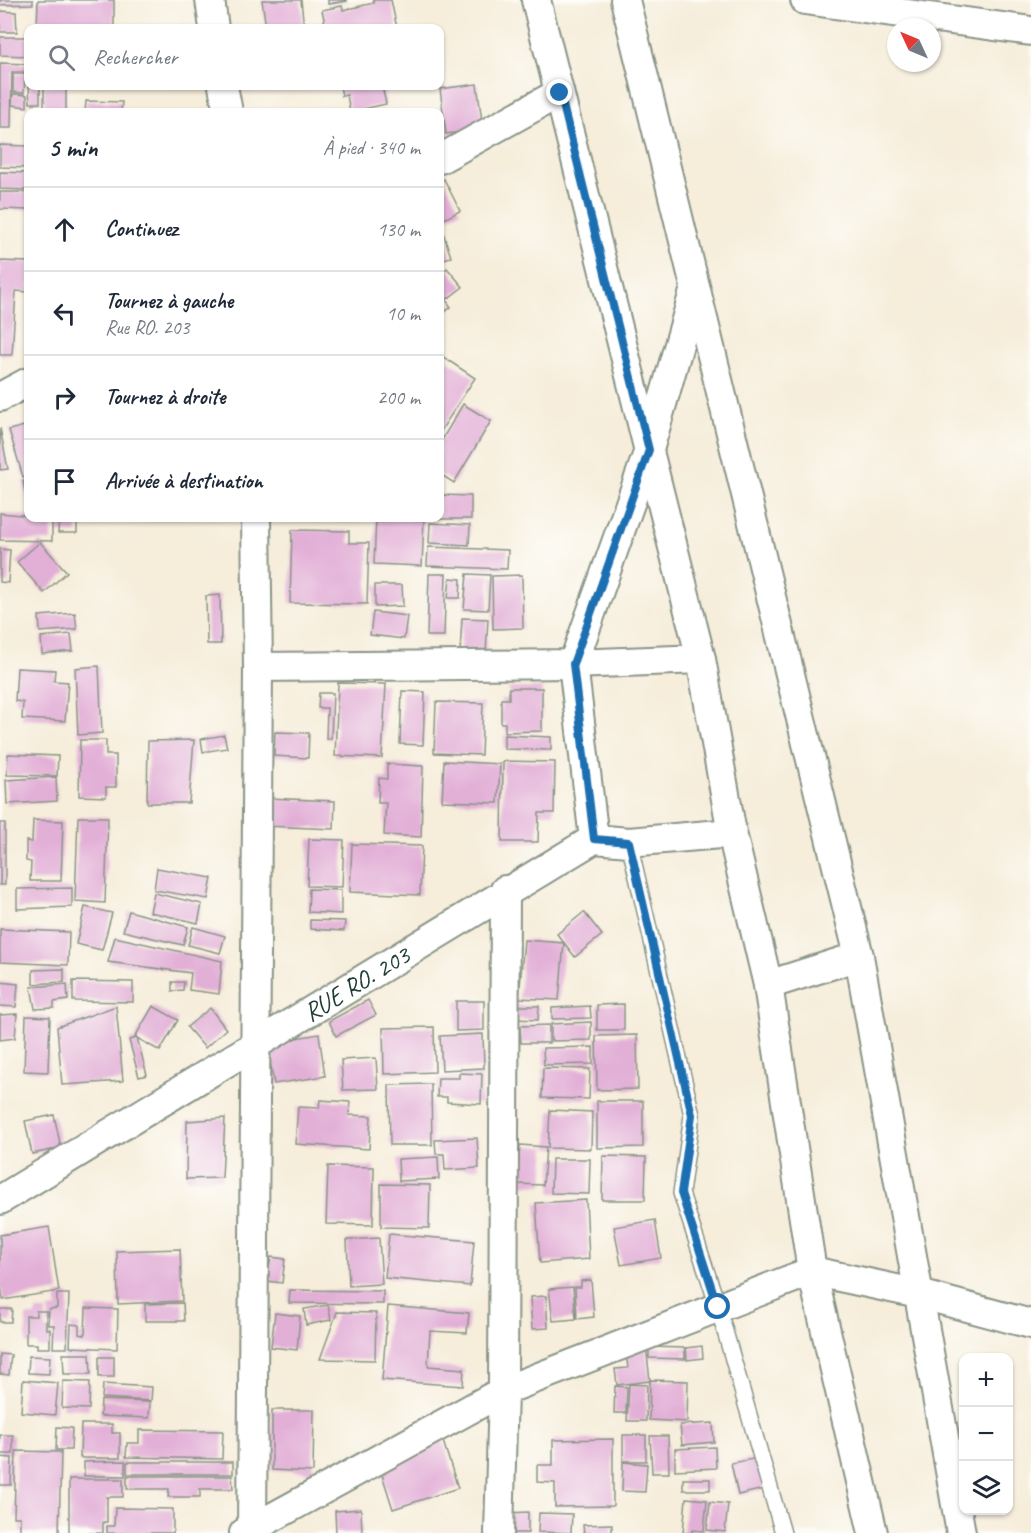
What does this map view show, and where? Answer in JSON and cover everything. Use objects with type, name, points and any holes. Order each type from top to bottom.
[{"type":"street","points":[[210,0],[213,24]]},
{"type":"street","points":[[536,0],[701,659],[732,833],[768,984],[812,1271],[873,1533]]},
{"type":"street","points":[[625,0],[859,956],[961,1533]]},
{"type":"street","points":[[805,0],[1031,31]]},
{"type":"street","points":[[225,90],[227,108]]},
{"type":"street","points":[[444,157],[560,93]]},
{"type":"street","points":[[695,288],[649,450],[573,664],[594,839],[629,842],[732,833]]},
{"type":"street","points":[[0,397],[24,383]]},
{"type":"street","points":[[256,522],[258,667],[249,1531],[503,1391],[812,1271],[919,1294],[1031,1324]]},
{"type":"street","points":[[258,667],[573,664],[701,659]]},
{"type":"street","name":"RUE RO. 203","points":[[0,1200],[255,1046],[505,890],[594,839]]},
{"type":"street","points":[[500,1533],[503,1391],[505,890]]},
{"type":"street","points":[[768,984],[859,956]]},
{"type":"lane","points":[[629,842],[692,1115],[681,1193],[718,1307],[783,1533]]},
{"type":"building","points":[[0,0],[33,0],[33,4],[0,5]]},
{"type":"building","points":[[38,0],[114,0],[114,24],[37,24]]},
{"type":"building","points":[[262,0],[301,0],[304,24],[265,24]]},
{"type":"building","points":[[328,0],[347,0],[347,1],[328,4]]},
{"type":"building","points":[[373,0],[391,0],[396,24],[325,24],[322,10],[342,6],[343,10],[374,3]]},
{"type":"building","points":[[0,11],[16,12],[17,32],[0,32]]},
{"type":"building","points":[[0,37],[24,37],[24,56],[0,55]]},
{"type":"building","points":[[0,63],[24,64],[24,72],[12,72],[11,128],[0,128]]},
{"type":"building","points":[[13,74],[24,74],[24,93],[13,92]]},
{"type":"building","points":[[477,84],[483,129],[446,134],[440,90]]},
{"type":"building","points":[[29,90],[40,90],[40,103],[30,103]]},
{"type":"building","points":[[44,90],[66,90],[66,108],[44,108]]},
{"type":"building","points":[[341,90],[383,90],[386,104],[368,108],[349,108],[347,95],[342,96]]},
{"type":"building","points":[[13,94],[27,95],[27,107],[12,105]]},
{"type":"building","points":[[86,101],[122,102],[121,108],[85,108]]},
{"type":"building","points":[[0,145],[24,146],[24,168],[0,167]]},
{"type":"building","points":[[0,172],[24,173],[24,190],[0,189]]},
{"type":"building","points":[[444,179],[460,211],[444,219]]},
{"type":"building","points":[[0,192],[24,192],[24,210],[0,209]]},
{"type":"building","points":[[444,235],[451,257],[444,259]]},
{"type":"building","points":[[0,261],[24,262],[24,292],[16,291],[12,355],[0,355]]},
{"type":"building","points":[[447,268],[463,287],[446,300],[451,307],[444,313],[444,271]]},
{"type":"building","points":[[444,358],[475,378],[444,426]]},
{"type":"building","points":[[463,404],[491,421],[454,483],[444,477],[444,436]]},
{"type":"building","points":[[24,426],[23,477],[9,430]]},
{"type":"building","points":[[0,428],[8,469],[0,470]]},
{"type":"building","points":[[444,495],[471,496],[471,519],[444,519]]},
{"type":"building","points":[[0,513],[24,515],[24,522],[52,522],[52,541],[0,540]]},
{"type":"building","points":[[59,522],[77,522],[77,533],[58,533]]},
{"type":"building","points":[[376,522],[424,522],[422,566],[374,564]]},
{"type":"building","points":[[430,523],[470,525],[469,545],[429,543]]},
{"type":"building","points":[[292,530],[349,531],[349,543],[369,543],[367,604],[290,603]]},
{"type":"building","points":[[40,542],[67,572],[44,593],[17,562]]},
{"type":"building","points":[[428,547],[508,550],[507,569],[427,566]]},
{"type":"building","points":[[0,549],[10,550],[8,583],[0,582]]},
{"type":"building","points":[[429,574],[446,574],[444,636],[427,636]]},
{"type":"building","points":[[467,574],[490,575],[488,610],[464,609]]},
{"type":"building","points":[[522,575],[523,628],[493,629],[492,576]]},
{"type":"building","points":[[450,578],[461,579],[460,598],[448,598]]},
{"type":"building","points":[[375,585],[402,585],[403,606],[375,607]]},
{"type":"building","points":[[220,595],[221,644],[207,644],[206,596]]},
{"type":"building","points":[[373,612],[407,616],[404,639],[370,635]]},
{"type":"building","points":[[75,613],[77,629],[40,632],[39,616]]},
{"type":"building","points":[[462,618],[488,619],[486,654],[460,653]]},
{"type":"building","points":[[71,634],[73,651],[42,654],[41,637]]},
{"type":"building","points":[[99,666],[102,733],[78,735],[75,668]]},
{"type":"building","points":[[17,668],[55,670],[54,681],[68,682],[65,721],[22,719],[23,702],[15,701]]},
{"type":"building","points":[[338,683],[386,684],[382,758],[335,756]]},
{"type":"building","points":[[509,688],[542,688],[542,731],[505,732],[505,723],[501,723],[501,699],[509,699]]},
{"type":"building","points":[[402,691],[425,692],[423,745],[400,744]]},
{"type":"building","points":[[319,693],[333,693],[331,739],[326,739],[327,708],[318,708]]},
{"type":"building","points":[[436,702],[483,703],[481,755],[434,753]]},
{"type":"building","points":[[275,732],[309,733],[308,758],[274,756]]},
{"type":"building","points":[[224,735],[227,748],[203,752],[201,739]]},
{"type":"building","points":[[504,735],[551,737],[551,750],[504,749]]},
{"type":"building","points":[[80,740],[106,740],[106,755],[116,755],[116,787],[106,787],[106,797],[79,796]]},
{"type":"building","points":[[194,740],[189,803],[147,803],[148,741]]},
{"type":"building","points":[[8,754],[58,756],[57,776],[7,775]]},
{"type":"building","points":[[444,761],[500,764],[498,803],[442,801]]},
{"type":"building","points":[[503,761],[555,762],[554,813],[539,813],[538,842],[502,842]]},
{"type":"building","points":[[387,764],[423,766],[421,837],[384,835],[386,803],[378,803],[379,778],[387,779]]},
{"type":"building","points":[[56,777],[57,801],[7,804],[6,780]]},
{"type":"building","points":[[267,798],[335,801],[334,829],[266,826]]},
{"type":"building","points":[[78,817],[108,817],[105,903],[75,901]]},
{"type":"building","points":[[33,820],[63,821],[61,881],[30,881],[31,862],[26,861],[26,841],[32,842]]},
{"type":"building","points":[[0,823],[5,823],[5,885],[0,885]]},
{"type":"building","points":[[309,839],[344,840],[342,887],[307,886]]},
{"type":"building","points":[[352,844],[422,846],[420,895],[350,892]]},
{"type":"building","points":[[157,868],[212,878],[208,899],[154,890]]},
{"type":"building","points":[[72,888],[72,907],[17,909],[17,889]]},
{"type":"building","points":[[309,889],[341,890],[341,914],[308,912]]},
{"type":"building","points":[[154,893],[202,904],[198,923],[150,912]]},
{"type":"building","points":[[85,907],[112,913],[102,950],[76,944]]},
{"type":"building","points":[[129,911],[188,927],[183,945],[123,931]]},
{"type":"building","points":[[584,912],[602,935],[575,957],[557,934]]},
{"type":"building","points":[[310,920],[345,921],[344,931],[310,929]]},
{"type":"building","points":[[193,927],[225,936],[220,953],[188,945]]},
{"type":"building","points":[[0,929],[69,932],[68,965],[0,962]]},
{"type":"building","points":[[115,937],[222,961],[219,994],[189,990],[191,973],[108,962]]},
{"type":"building","points":[[524,940],[564,943],[559,1000],[519,998]]},
{"type":"building","points":[[64,969],[64,982],[33,984],[33,970]]},
{"type":"building","points":[[73,981],[133,982],[133,1002],[73,1001]]},
{"type":"building","points":[[0,982],[18,984],[16,1007],[0,1006]]},
{"type":"building","points":[[172,982],[184,982],[183,990],[172,991]]},
{"type":"building","points":[[67,984],[68,1000],[54,1002],[54,1008],[35,1009],[31,987]]},
{"type":"building","points":[[368,1000],[376,1015],[336,1036],[329,1021]]},
{"type":"building","points":[[456,1001],[484,1001],[484,1030],[456,1031]]},
{"type":"building","points":[[624,1004],[624,1030],[597,1030],[597,1005]]},
{"type":"building","points":[[116,1006],[123,1081],[62,1085],[57,1027]]},
{"type":"building","points":[[153,1006],[178,1020],[160,1051],[135,1037]]},
{"type":"building","points":[[516,1006],[539,1006],[538,1020],[515,1019]]},
{"type":"building","points":[[590,1006],[591,1018],[552,1019],[552,1008]]},
{"type":"building","points":[[210,1008],[226,1029],[205,1048],[187,1027]]},
{"type":"building","points":[[17,1014],[15,1038],[0,1040],[0,1015]]},
{"type":"building","points":[[26,1016],[50,1017],[48,1072],[24,1071]]},
{"type":"building","points":[[591,1022],[591,1040],[551,1041],[551,1024]]},
{"type":"building","points":[[549,1025],[549,1043],[521,1043],[520,1026]]},
{"type":"building","points":[[434,1027],[435,1072],[384,1074],[383,1028]]},
{"type":"building","points":[[319,1034],[325,1076],[274,1084],[267,1043]]},
{"type":"building","points":[[483,1034],[484,1068],[442,1070],[440,1036]]},
{"type":"building","points":[[637,1035],[638,1089],[597,1090],[596,1036]]},
{"type":"building","points":[[137,1038],[147,1075],[139,1077],[129,1040]]},
{"type":"building","points":[[593,1047],[593,1064],[544,1065],[543,1048]]},
{"type":"building","points":[[376,1058],[378,1089],[343,1090],[341,1060]]},
{"type":"building","points":[[543,1068],[590,1069],[589,1099],[542,1098]]},
{"type":"building","points":[[459,1073],[482,1074],[481,1104],[447,1102],[447,1097],[437,1097],[438,1078],[459,1078]]},
{"type":"building","points":[[431,1084],[432,1145],[390,1145],[389,1085]]},
{"type":"building","points":[[320,1100],[350,1102],[349,1115],[371,1116],[369,1149],[295,1144],[298,1107],[319,1108]]},
{"type":"building","points":[[597,1101],[643,1101],[643,1147],[597,1148]]},
{"type":"building","points":[[550,1110],[592,1112],[591,1149],[548,1148]]},
{"type":"building","points":[[54,1115],[61,1148],[32,1154],[25,1121]]},
{"type":"building","points":[[225,1118],[222,1178],[186,1179],[187,1121]]},
{"type":"building","points":[[477,1138],[479,1168],[445,1170],[444,1154],[436,1154],[435,1140]]},
{"type":"building","points":[[520,1145],[546,1147],[543,1185],[517,1184]]},
{"type":"building","points":[[603,1156],[646,1157],[645,1200],[602,1200]]},
{"type":"building","points":[[438,1157],[439,1179],[399,1181],[398,1159]]},
{"type":"building","points":[[552,1159],[590,1159],[589,1194],[551,1193]]},
{"type":"building","points":[[328,1166],[374,1167],[373,1225],[326,1224]]},
{"type":"building","points":[[381,1184],[430,1185],[429,1228],[381,1227]]},
{"type":"building","points":[[586,1200],[589,1259],[540,1263],[536,1203]]},
{"type":"building","points":[[655,1220],[661,1258],[621,1265],[614,1227]]},
{"type":"building","points":[[49,1227],[59,1291],[3,1300],[0,1279],[0,1235]]},
{"type":"building","points":[[389,1234],[474,1241],[470,1286],[385,1278]]},
{"type":"building","points":[[379,1238],[382,1284],[349,1286],[347,1240]]},
{"type":"building","points":[[180,1249],[182,1301],[118,1304],[117,1251]]},
{"type":"building","points":[[271,1257],[285,1259],[282,1283],[267,1281]]},
{"type":"building","points":[[591,1280],[594,1317],[577,1319],[575,1287],[581,1287],[581,1281]]},
{"type":"building","points":[[573,1287],[576,1319],[553,1321],[549,1289]]},
{"type":"building","points":[[290,1290],[383,1291],[383,1304],[289,1303]]},
{"type":"building","points":[[57,1294],[69,1294],[67,1348],[53,1348],[54,1325],[48,1325],[49,1309],[57,1308]]},
{"type":"building","points":[[546,1296],[548,1328],[532,1329],[530,1297]]},
{"type":"building","points":[[183,1303],[184,1321],[145,1321],[145,1304]]},
{"type":"building","points":[[328,1305],[331,1320],[306,1325],[304,1309]]},
{"type":"building","points":[[388,1306],[469,1313],[467,1333],[430,1331],[428,1366],[464,1369],[463,1386],[382,1380]]},
{"type":"building","points":[[86,1308],[118,1309],[117,1349],[70,1347],[71,1324],[79,1325],[79,1334],[85,1335]]},
{"type":"building","points":[[0,1309],[12,1309],[11,1322],[0,1322]]},
{"type":"building","points":[[36,1311],[46,1311],[46,1329],[50,1329],[50,1348],[37,1348],[37,1344],[26,1344],[26,1316],[36,1316]]},
{"type":"building","points":[[337,1312],[376,1313],[375,1360],[320,1359]]},
{"type":"building","points":[[275,1313],[300,1316],[297,1350],[271,1347]]},
{"type":"building","points":[[646,1345],[650,1381],[617,1385],[615,1369],[628,1368],[625,1347]]},
{"type":"building","points":[[702,1346],[703,1358],[687,1360],[686,1348]]},
{"type":"building","points":[[649,1347],[685,1348],[685,1359],[649,1358]]},
{"type":"building","points":[[0,1354],[11,1355],[9,1375],[0,1374]]},
{"type":"building","points":[[63,1354],[90,1354],[91,1374],[64,1374]]},
{"type":"building","points":[[29,1356],[50,1357],[49,1374],[28,1373]]},
{"type":"building","points":[[99,1357],[114,1357],[114,1377],[99,1377]]},
{"type":"building","points":[[23,1380],[58,1383],[55,1415],[21,1412]]},
{"type":"building","points":[[650,1380],[688,1381],[687,1422],[649,1420]]},
{"type":"building","points":[[63,1381],[90,1382],[89,1409],[62,1408]]},
{"type":"building","points":[[103,1384],[152,1387],[151,1401],[102,1398]]},
{"type":"building","points":[[629,1384],[647,1385],[646,1421],[627,1421]]},
{"type":"building","points":[[615,1386],[627,1387],[626,1413],[614,1413]]},
{"type":"building","points":[[101,1400],[150,1402],[149,1418],[100,1416]]},
{"type":"building","points":[[272,1410],[314,1410],[313,1472],[272,1470]]},
{"type":"building","points":[[713,1423],[714,1442],[682,1445],[680,1425]]},
{"type":"building","points":[[81,1424],[112,1424],[112,1433],[120,1433],[120,1458],[80,1458]]},
{"type":"building","points":[[57,1427],[72,1428],[71,1450],[56,1450]]},
{"type":"building","points":[[139,1430],[223,1431],[222,1459],[126,1457],[127,1443],[139,1443]]},
{"type":"building","points":[[0,1435],[13,1435],[13,1454],[0,1454]]},
{"type":"building","points":[[623,1435],[646,1435],[646,1461],[623,1461]]},
{"type":"building","points":[[650,1436],[668,1436],[669,1473],[652,1473]]},
{"type":"building","points":[[613,1439],[613,1506],[555,1507],[555,1483],[537,1482],[537,1465],[553,1465],[553,1440]]},
{"type":"building","points":[[443,1441],[458,1488],[393,1509],[378,1462]]},
{"type":"building","points":[[715,1447],[716,1468],[675,1470],[675,1449]]},
{"type":"building","points":[[16,1451],[61,1452],[59,1533],[20,1533],[20,1517],[14,1517]]},
{"type":"building","points":[[0,1457],[12,1458],[11,1485],[0,1485]]},
{"type":"building","points":[[758,1458],[764,1489],[738,1495],[731,1463]]},
{"type":"building","points":[[125,1461],[125,1476],[84,1476],[84,1462]]},
{"type":"building","points":[[127,1462],[233,1462],[233,1474],[127,1474]]},
{"type":"building","points":[[623,1462],[647,1464],[645,1492],[622,1491]]},
{"type":"building","points":[[127,1476],[232,1476],[233,1489],[200,1489],[200,1497],[168,1497],[169,1489],[127,1489]]},
{"type":"building","points":[[69,1479],[123,1479],[123,1497],[107,1497],[107,1522],[103,1522],[103,1533],[69,1533]]},
{"type":"building","points":[[683,1479],[710,1479],[710,1490],[683,1490]]},
{"type":"building","points":[[686,1498],[707,1500],[704,1531],[692,1530],[692,1533],[683,1533]]},
{"type":"building","points":[[710,1502],[728,1504],[725,1532],[707,1530]]},
{"type":"building","points":[[115,1508],[173,1509],[173,1533],[107,1533],[107,1526],[114,1526]]},
{"type":"building","points":[[361,1509],[362,1533],[336,1533],[335,1511]]},
{"type":"building","points":[[528,1512],[528,1533],[509,1533],[509,1513]]},
{"type":"building","points":[[539,1513],[572,1514],[571,1533],[538,1532]]},
{"type":"building","points":[[612,1524],[612,1533],[584,1533],[583,1525]]},
{"type":"route","points":[[560,93],[649,450],[573,664],[594,839],[629,842],[692,1115],[681,1193],[718,1307]]}]
